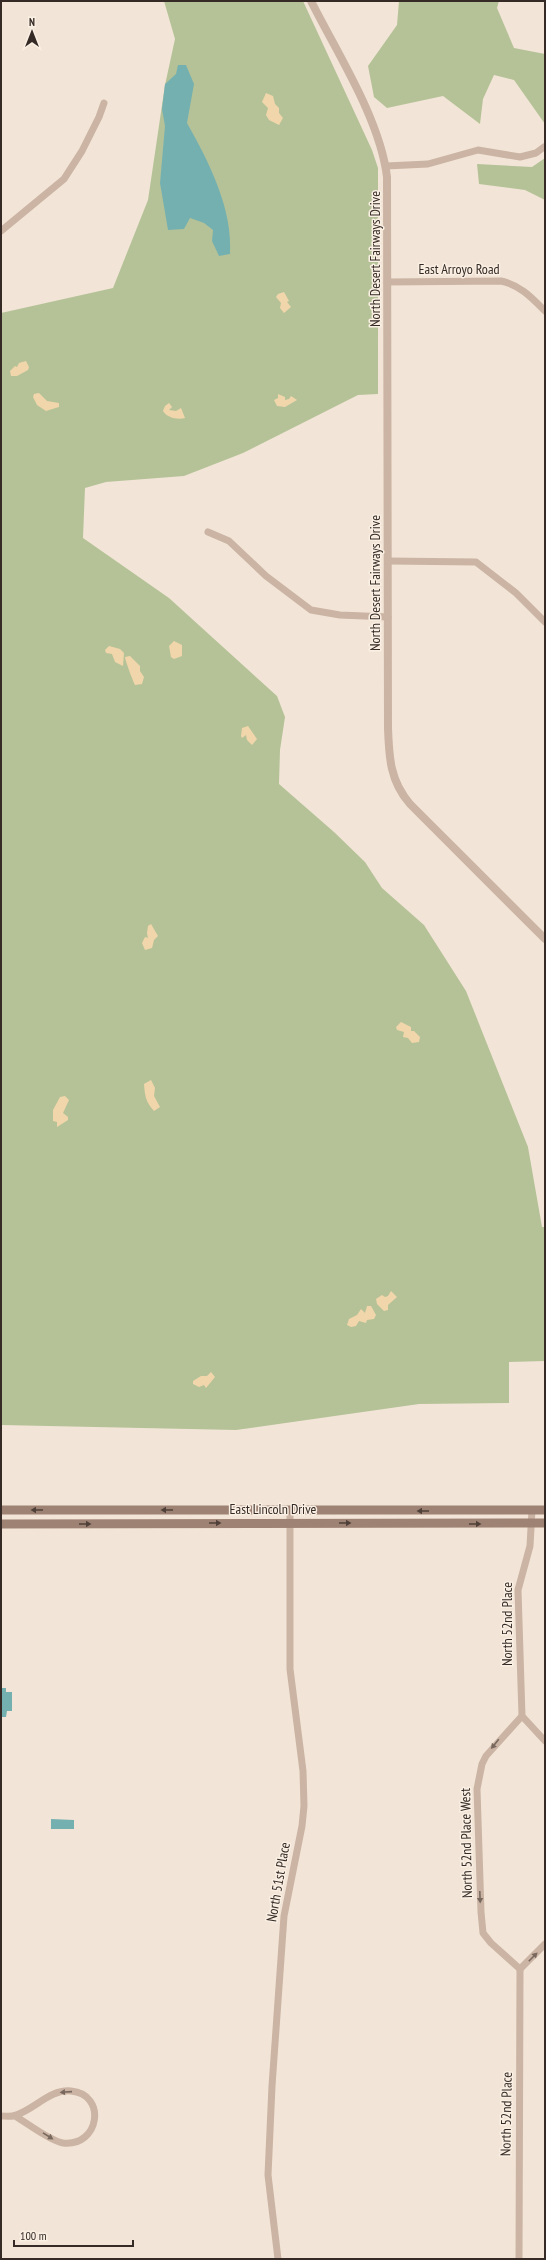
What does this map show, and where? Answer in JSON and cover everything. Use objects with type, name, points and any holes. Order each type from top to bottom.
[{"type":"main road","name":"East Lincoln Drive","points":[[1,1510],[545,1510]]},
{"type":"main road","name":"East Lincoln Drive","points":[[1,1524],[545,1523]]},
{"type":"street","name":"North Desert Fairways Drive","points":[[311,1],[368,113],[379,140],[386,166],[389,758],[395,781],[410,804],[545,939]]},
{"type":"street","points":[[1,231],[64,179],[99,118],[104,103]]},
{"type":"street","points":[[386,166],[428,164],[478,150],[520,157],[536,153],[544,148]]},
{"type":"street","name":"East Arroyo Road","points":[[387,282],[501,281],[510,283],[524,291],[545,311]]},
{"type":"street","points":[[208,532],[229,541],[266,576],[311,610],[340,615],[388,617]]},
{"type":"street","points":[[388,561],[476,562],[516,593],[545,622]]},
{"type":"street","name":"North 51st Place","points":[[278,2259],[268,2175],[274,2064],[284,1916],[302,1826],[304,1806],[303,1771],[290,1669],[290,1510]]},
{"type":"street","name":"North 52nd Place","points":[[522,1716],[518,1590],[530,1546],[532,1510]]},
{"type":"street","points":[[522,1716],[545,1741]]},
{"type":"street","name":"North 52nd Place West","points":[[520,1969],[491,1943],[483,1933],[477,1789],[482,1764],[486,1756],[522,1716]]},
{"type":"street","points":[[520,1969],[545,1944]]},
{"type":"street","name":"North 52nd Place","points":[[519,2259],[520,1969]]},
{"type":"street","points":[[1,2116],[15,2116],[45,2098],[62,2091],[82,2094],[91,2100],[95,2111],[94,2122],[90,2133],[85,2138],[63,2143],[55,2140],[15,2116]]},
{"type":"green space","points":[[164,1],[303,1],[372,150],[378,168],[378,394],[358,395],[243,453],[184,476],[106,482],[85,488],[83,538],[169,598],[277,696],[285,717],[280,750],[279,784],[334,832],[365,862],[382,888],[424,925],[466,991],[528,1147],[542,1227],[545,1227],[545,1361],[509,1362],[509,1403],[419,1404],[236,1430],[1,1425],[1,313],[113,288],[148,200],[165,85],[175,39]]},
{"type":"green space","points":[[399,1],[499,1],[497,8],[514,48],[545,54],[545,124],[514,80],[494,75],[483,99],[480,124],[443,96],[387,108],[374,97],[368,66],[397,25]]},
{"type":"green space","points":[[545,158],[545,200],[525,190],[479,184],[477,164],[532,167]]},
{"type":"sand","points":[[266,93],[273,96],[275,104],[279,108],[279,113],[283,118],[279,125],[269,120],[266,115],[268,108],[262,102]]},
{"type":"sand","points":[[284,292],[289,301],[287,302],[291,307],[284,313],[280,308],[281,303],[276,297],[278,294]]},
{"type":"sand","points":[[26,361],[29,367],[28,370],[17,376],[11,376],[10,371],[15,366],[17,367],[19,363]]},
{"type":"sand","points":[[39,393],[47,401],[59,403],[59,407],[46,411],[37,405],[33,397],[34,394]]},
{"type":"sand","points":[[278,394],[285,397],[285,400],[289,399],[291,396],[297,400],[285,407],[277,406],[274,400],[278,398]]},
{"type":"sand","points":[[169,403],[172,407],[169,410],[176,411],[181,408],[185,418],[173,418],[167,415],[163,411],[165,406]]},
{"type":"sand","points":[[174,641],[182,645],[182,656],[174,659],[171,657],[169,646]]},
{"type":"sand","points":[[109,646],[120,649],[124,653],[123,666],[115,662],[112,654],[106,653],[105,650]]},
{"type":"sand","points":[[130,656],[140,666],[140,671],[144,677],[142,684],[135,685],[134,683],[125,657]]},
{"type":"sand","points":[[248,726],[257,739],[252,745],[247,740],[246,735],[242,738],[241,736],[242,728]]},
{"type":"sand","points":[[151,924],[158,936],[154,940],[152,948],[145,950],[142,943],[145,937],[148,938],[148,926]]},
{"type":"sand","points":[[401,1022],[411,1027],[411,1031],[414,1031],[420,1037],[419,1042],[412,1043],[408,1038],[403,1037],[404,1032],[397,1030],[396,1027]]},
{"type":"sand","points":[[151,1080],[155,1088],[154,1096],[160,1107],[154,1111],[149,1105],[144,1089],[144,1084]]},
{"type":"sand","points":[[65,1096],[69,1100],[63,1113],[68,1117],[68,1120],[57,1127],[57,1122],[53,1121],[53,1110],[60,1097]]},
{"type":"sand","points":[[391,1291],[397,1297],[388,1305],[388,1310],[384,1311],[377,1304],[376,1299],[382,1295],[385,1297],[388,1296]]},
{"type":"sand","points":[[367,1306],[371,1306],[376,1315],[374,1319],[367,1320],[366,1323],[359,1321],[356,1326],[351,1327],[347,1325],[349,1319],[357,1315],[361,1309],[365,1313]]},
{"type":"sand","points":[[211,1372],[215,1377],[206,1388],[204,1385],[199,1387],[193,1384],[193,1381],[201,1376],[207,1376]]},
{"type":"water","points":[[178,65],[186,65],[194,84],[187,123],[211,170],[224,203],[230,237],[230,254],[219,256],[212,241],[213,230],[204,223],[190,218],[184,229],[168,230],[160,183],[165,126],[162,109],[165,84],[176,74]]},
{"type":"water","points":[[1,1688],[6,1688],[6,1692],[12,1692],[12,1711],[7,1711],[6,1717],[1,1717]]},
{"type":"water","points":[[51,1819],[74,1820],[74,1829],[51,1829]]}]
